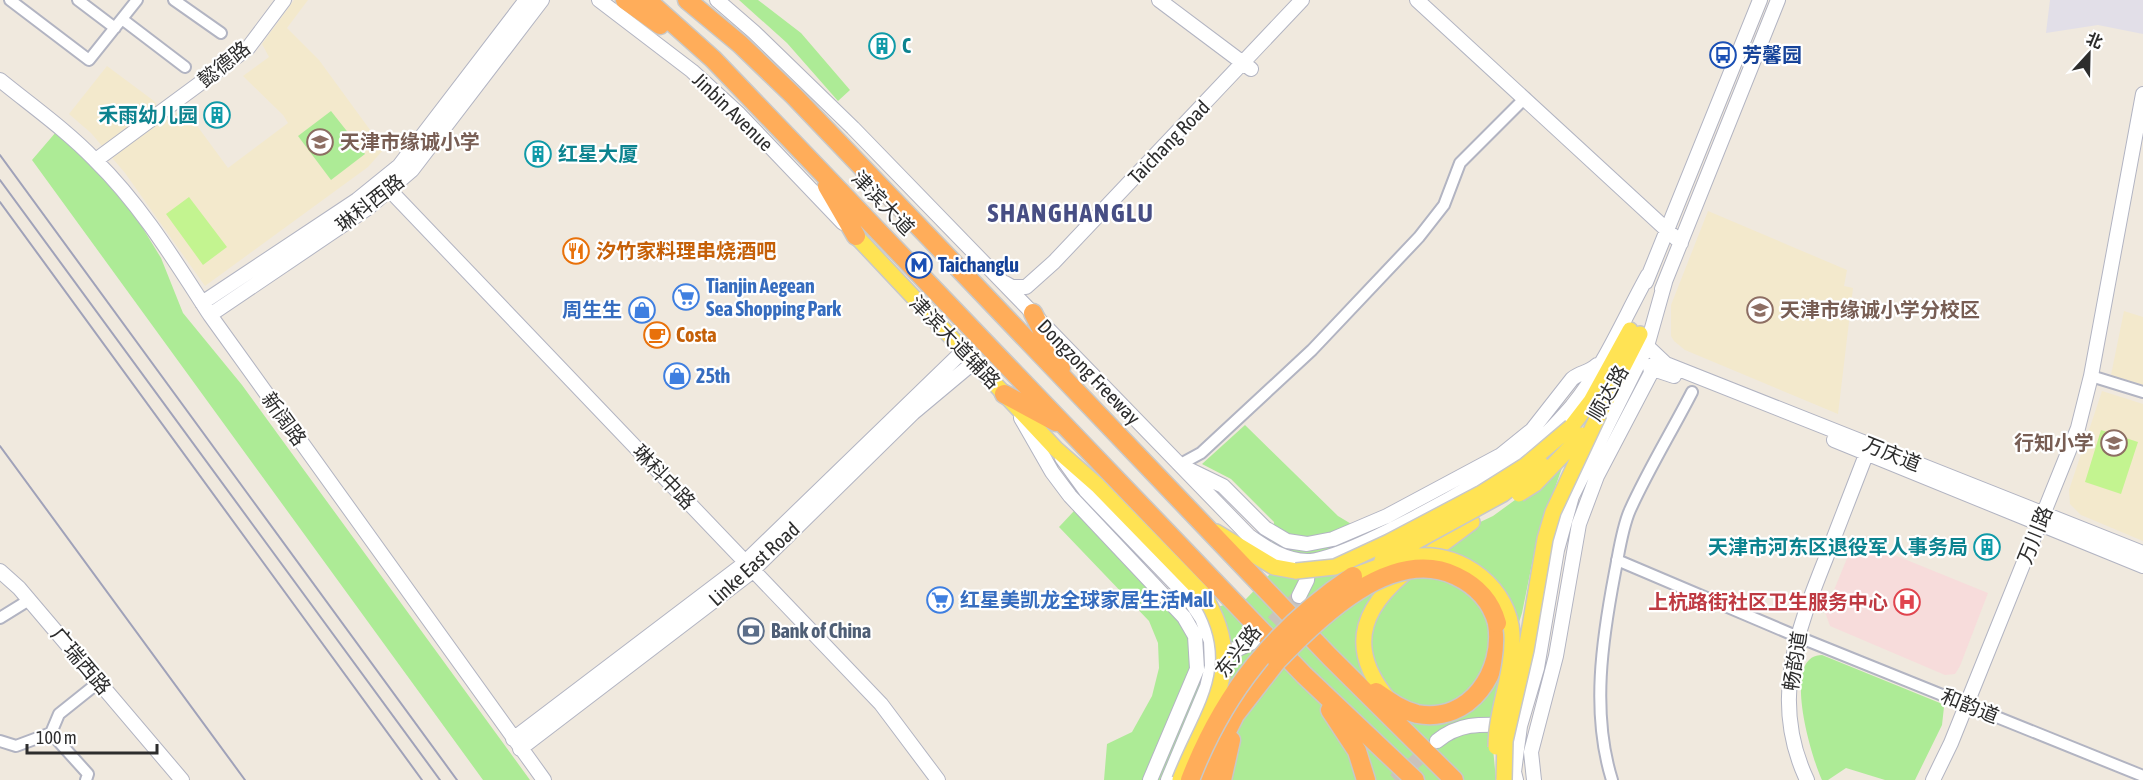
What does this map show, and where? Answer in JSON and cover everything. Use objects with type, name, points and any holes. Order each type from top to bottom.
[{"type":"highway","points":[[625,0],[713,59]]},
{"type":"highway","points":[[647,0],[713,59]]},
{"type":"highway","name":"Dongzong Freeway","points":[[687,0],[740,44],[794,96],[1330,657],[1454,780]]},
{"type":"highway","name":"津滨大道","points":[[713,59],[1070,430]]},
{"type":"highway","points":[[814,163],[856,236]]},
{"type":"highway","points":[[1033,313],[1070,386]]},
{"type":"highway","points":[[1004,394],[1070,430],[1304,675],[1415,780]]},
{"type":"highway","points":[[1330,657],[1392,704],[1405,710],[1428,715],[1444,714],[1461,707],[1485,686],[1492,673],[1499,648],[1497,623],[1485,597],[1473,585],[1436,568],[1408,570],[1361,580]]},
{"type":"highway","name":"东兴路","points":[[1203,780],[1235,715],[1277,661],[1361,580]]},
{"type":"highway","name":"东兴路","points":[[1190,780],[1216,724],[1248,672],[1290,625],[1361,580]]},
{"type":"highway","points":[[1222,780],[1224,760],[1235,731],[1277,661]]},
{"type":"highway","points":[[1304,675],[1354,746],[1363,764],[1366,780]]},
{"type":"main road","name":"津滨大道辅路","points":[[856,236],[1056,449],[1097,485],[1203,594],[1213,610],[1224,640],[1225,670],[1218,695],[1180,780]]},
{"type":"main road","name":"顺达路","points":[[1392,704],[1374,679],[1366,662],[1364,639],[1369,615],[1387,588],[1472,522],[1535,484],[1567,453],[1599,414],[1639,336]]},
{"type":"main road","name":"顺达路","points":[[1361,580],[1524,479],[1557,448],[1639,336]]},
{"type":"main road","points":[[1502,780],[1505,741],[1526,650],[1545,539],[1553,512],[1599,414]]},
{"type":"main road","points":[[1202,522],[1274,567],[1296,571],[1335,567],[1399,537],[1480,494],[1526,465],[1571,427]]},
{"type":"main road","points":[[1361,580],[1396,561],[1419,556],[1435,556],[1463,564],[1479,574],[1493,589],[1503,604],[1512,633],[1497,721],[1496,753],[1502,780]]},
{"type":"street","points":[[10,0],[89,60],[137,0]]},
{"type":"street","points":[[78,0],[119,23],[185,67]]},
{"type":"street","points":[[174,0],[221,33]]},
{"type":"street","name":"懿德路","points":[[96,160],[248,48],[284,0]]},
{"type":"street","name":"琳科西路","points":[[384,187],[526,0]]},
{"type":"street","name":"琳科西路","points":[[206,309],[412,170],[542,0]]},
{"type":"street","name":"Jinbin Avenue","points":[[599,0],[676,58],[715,92],[856,236]]},
{"type":"street","points":[[717,0],[754,32],[853,128],[1249,536],[1264,547],[1293,560],[1309,561],[1334,556],[1418,515],[1525,453],[1573,404],[1603,359],[1648,275]]},
{"type":"street","points":[[1159,0],[1247,66]]},
{"type":"street","name":"Taichang Road","points":[[1033,313],[1031,303],[1035,291],[1247,66],[1302,0]]},
{"type":"street","name":"Taichang Road","points":[[1001,280],[1020,288],[1032,284],[1312,0]]},
{"type":"street","points":[[1417,0],[1681,243]]},
{"type":"street","name":"顺达路","points":[[1639,336],[1648,275],[1760,0]]},
{"type":"street","name":"顺达路","points":[[1639,336],[1665,282],[1778,0]]},
{"type":"street","name":"新阔路","points":[[0,80],[96,160],[129,197],[166,247],[206,309],[544,780]]},
{"type":"street","name":"万川路","points":[[1933,780],[1967,705],[2078,428],[2137,164],[2143,94]]},
{"type":"street","points":[[1179,465],[1201,453],[1312,351],[1419,237],[1444,205],[1460,163],[1525,98]]},
{"type":"street","name":"琳科中路","points":[[384,187],[879,709],[933,780]]},
{"type":"street","points":[[1534,780],[1531,752],[1556,656],[1579,524],[1597,476],[1651,373],[1639,336]]},
{"type":"street","points":[[1516,780],[1514,772],[1520,726],[1544,640],[1557,550],[1576,488],[1623,398],[1639,336]]},
{"type":"street","name":"万庆道","points":[[1639,336],[1666,364],[1868,449]]},
{"type":"street","name":"Linke East Road","points":[[747,568],[963,351]]},
{"type":"street","points":[[1179,465],[1222,486],[1265,528],[1287,541],[1307,544],[1334,539],[1387,516],[1501,455],[1532,430],[1572,378],[1578,374],[1590,372],[1603,359]]},
{"type":"street","name":"Linke East Road","points":[[517,744],[747,568],[913,413],[974,362]]},
{"type":"street","name":"万庆道","points":[[1651,373],[1656,370],[1663,371],[2041,518],[2143,553]]},
{"type":"street","points":[[2091,376],[2143,392]]},
{"type":"street","points":[[1612,780],[1605,758],[1599,701],[1606,619],[1617,560],[1629,512],[1692,393]]},
{"type":"street","points":[[1004,394],[1052,472],[1070,496],[1184,617],[1195,636],[1197,669],[1150,780]]},
{"type":"street","points":[[1056,449],[1086,490],[1188,597],[1202,618],[1213,651],[1207,687],[1168,780]]},
{"type":"street","name":"畅韵道","points":[[1807,780],[1793,742],[1789,711],[1789,682],[1796,636],[1868,449]]},
{"type":"street","points":[[1525,453],[1576,488]]},
{"type":"street","name":"万庆道","points":[[2041,518],[2143,566]]},
{"type":"street","name":"和韵道","points":[[1617,560],[1796,636],[2143,776]]},
{"type":"street","points":[[1299,596],[1307,580],[1309,561]]},
{"type":"street","name":"琳科中路","points":[[747,568],[881,704],[938,780]]},
{"type":"street","name":"广瑞西路","points":[[0,571],[29,600],[182,780]]},
{"type":"street","points":[[0,618],[29,600]]},
{"type":"street","points":[[1213,651],[1238,649],[1253,642]]},
{"type":"street","points":[[0,741],[16,746],[51,733],[59,714],[99,682]]},
{"type":"street","points":[[1437,741],[1461,726],[1484,724],[1520,726]]},
{"type":"street","points":[[51,733],[88,774],[86,780]]},
{"type":"shaded area","name":"天津市缘诚小学","points":[[294,0],[308,0],[287,28],[319,60],[384,149],[368,167],[205,286],[125,173],[91,133],[69,114],[107,66],[154,101],[167,120],[184,108],[228,168],[288,123],[283,115],[243,76],[269,57],[262,44]]},
{"type":"shaded area","points":[[2050,0],[2143,0],[2143,34],[2098,25],[2046,33]]},
{"type":"shaded area","name":"天津市缘诚小学分校区","points":[[1708,211],[1847,270],[1844,286],[1853,288],[1838,414],[1685,350],[1674,341],[1671,336],[1671,305]]},
{"type":"shaded area","points":[[2124,311],[2143,317],[2143,385],[2111,375]]},
{"type":"shaded area","name":"行知小学","points":[[2102,391],[2143,404],[2143,541],[2081,515],[2070,504],[2069,490]]},
{"type":"shaded area","name":"上杭路街社区卫生服务中心","points":[[1855,539],[1988,593],[1955,674],[1945,675],[1830,626],[1825,612]]},
{"type":"green space","points":[[739,0],[758,0],[801,33],[850,90],[838,101],[787,43]]},
{"type":"green space","points":[[331,111],[365,154],[331,180],[298,136]]},
{"type":"green space","points":[[56,132],[82,154],[136,217],[161,258],[183,313],[242,385],[530,780],[483,780],[32,160]]},
{"type":"green space","points":[[189,197],[227,247],[203,265],[166,214]]},
{"type":"green space","points":[[1245,425],[1338,516],[1406,557],[1493,516],[1563,465],[1537,539],[1522,613],[1493,705],[1491,727],[1496,780],[1104,780],[1107,744],[1132,732],[1152,696],[1159,668],[1158,643],[1149,621],[1059,527],[1074,511],[1177,618],[1246,599],[1270,574],[1274,522],[1231,479],[1202,464]]},
{"type":"green space","points":[[2101,430],[2138,442],[2121,494],[2085,482]]},
{"type":"green space","points":[[1822,655],[1940,703],[1944,707],[1942,725],[1915,780],[1885,780],[1846,768],[1828,780],[1822,780],[1812,752],[1802,710],[1801,689],[1803,672],[1810,660]]},
{"type":"tunnel","points":[[1258,637],[1299,596]]},
{"type":"tunnel","points":[[1395,780],[1431,747]]},
{"type":"railway","points":[[0,155],[457,780]]},
{"type":"railway","points":[[0,180],[440,780]]},
{"type":"railway","points":[[0,202],[422,780]]},
{"type":"railway","points":[[0,446],[245,780]]},
{"type":"place","name":"C","points":[[882,46]]},
{"type":"place","name":"芳馨园","points":[[1723,55]]},
{"type":"place","name":"禾雨幼儿园","points":[[217,115]]},
{"type":"place","name":"天津市缘诚小学","points":[[320,142]]},
{"type":"place","name":"红星大厦","points":[[538,154]]},
{"type":"place","name":"汐竹家料理串烧酒吧","points":[[576,251]]},
{"type":"place","name":"Taichanglu","points":[[919,265]]},
{"type":"place","name":"Tianjin Aegean Sea Shopping Park","points":[[686,297]]},
{"type":"place","name":"周生生","points":[[642,310]]},
{"type":"place","name":"天津市缘诚小学分校区","points":[[1760,310]]},
{"type":"place","name":"Costa","points":[[657,335]]},
{"type":"place","name":"25th","points":[[677,376]]},
{"type":"place","name":"行知小学","points":[[2114,443]]},
{"type":"place","name":"天津市河东区退役军人事务局","points":[[1987,547]]},
{"type":"place","name":"红星美凯龙全球家居生活Mall","points":[[940,600]]},
{"type":"place","name":"上杭路街社区卫生服务中心","points":[[1907,602]]},
{"type":"place","name":"Bank of China","points":[[751,631]]},
{"type":"district","name":"SHANGHANGLU","points":[[1071,213]]}]
